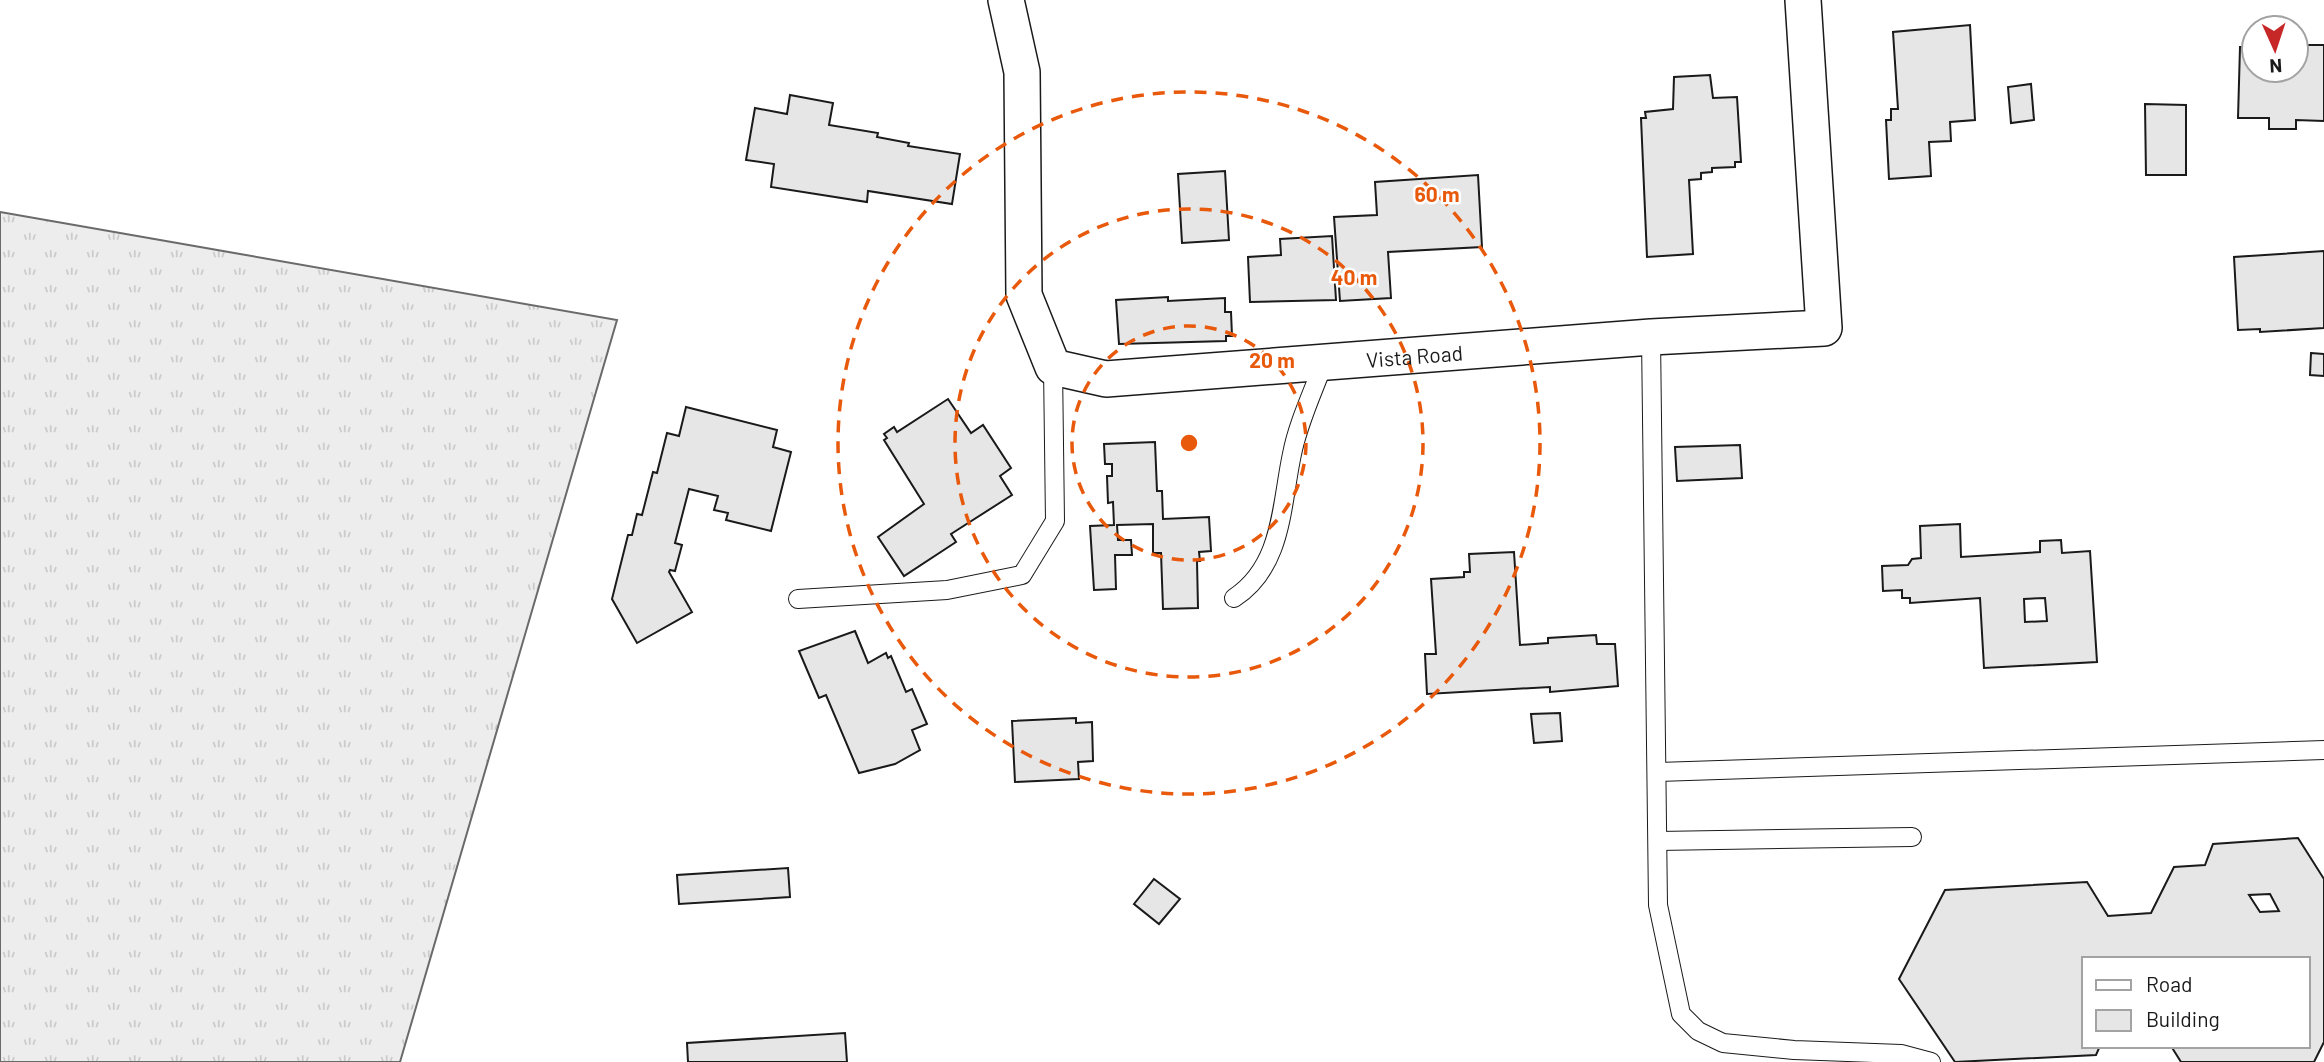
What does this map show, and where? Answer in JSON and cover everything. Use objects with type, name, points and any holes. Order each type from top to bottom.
[{"type":"street","points":[[1006,0],[1022,72],[1024,295],[1053,367]]},
{"type":"street","name":"Vista Road","points":[[1053,367],[1107,379],[1651,337],[1824,328],[1803,0]]},
{"type":"lane","points":[[1651,337],[1658,905],[1681,1014],[1699,1031],[1723,1043],[1794,1050],[1901,1054],[1931,1062]]},
{"type":"lane","points":[[1234,598],[1253,585],[1273,548],[1288,489],[1292,453],[1324,362]]},
{"type":"lane","points":[[798,599],[947,590],[1021,575],[1055,521],[1053,367]]},
{"type":"lane","points":[[1658,772],[2324,750]]},
{"type":"lane","points":[[1658,841],[1912,837]]},
{"type":"green space","points":[[0,212],[617,320],[400,1062],[0,1062]]},
{"type":"building","points":[[1970,25],[1975,120],[1950,122],[1951,141],[1929,142],[1931,176],[1889,179],[1886,120],[1891,120],[1891,109],[1898,109],[1893,32]]},
{"type":"building","points":[[2310,45],[2324,45],[2324,121],[2296,120],[2296,129],[2269,129],[2269,118],[2238,118],[2240,47],[2240,84],[2310,84]]},
{"type":"building","points":[[1710,75],[1713,98],[1737,97],[1741,162],[1735,162],[1735,167],[1712,168],[1712,172],[1701,173],[1701,179],[1689,180],[1693,254],[1647,257],[1641,118],[1646,118],[1645,112],[1673,109],[1674,77]]},
{"type":"building","points":[[2031,84],[2034,120],[2011,123],[2008,87]]},
{"type":"building","points":[[790,95],[833,103],[829,125],[878,133],[877,137],[909,143],[908,146],[960,154],[952,204],[868,191],[867,202],[771,187],[774,164],[746,160],[755,108],[787,114]]},
{"type":"building","points":[[2145,104],[2186,105],[2186,175],[2146,175]]},
{"type":"building","points":[[1225,171],[1229,240],[1182,243],[1178,174]]},
{"type":"building","points":[[1478,175],[1482,247],[1388,252],[1391,298],[1340,301],[1334,217],[1377,215],[1375,182]]},
{"type":"building","points":[[1332,236],[1336,300],[1250,302],[1248,257],[1281,255],[1280,239]]},
{"type":"building","points":[[2324,251],[2324,328],[2260,332],[2260,329],[2238,330],[2234,257]]},
{"type":"building","points":[[1168,297],[1168,301],[1225,298],[1225,312],[1231,312],[1232,336],[1226,336],[1226,341],[1119,344],[1116,300]]},
{"type":"building","points":[[2311,353],[2324,354],[2324,376],[2310,375]]},
{"type":"building","points":[[948,399],[971,433],[983,425],[1011,468],[1000,476],[1012,495],[951,534],[956,542],[904,576],[878,537],[924,504],[884,440],[887,438],[884,434],[894,427],[897,432]]},
{"type":"building","points":[[686,407],[777,430],[773,447],[791,452],[771,531],[726,520],[728,513],[714,510],[718,496],[689,489],[675,543],[682,545],[675,571],[669,572],[692,612],[637,643],[612,599],[628,535],[632,535],[637,514],[642,515],[667,433],[679,436]]},
{"type":"building","points":[[1155,442],[1157,491],[1162,491],[1163,519],[1209,517],[1211,551],[1199,552],[1200,561],[1197,561],[1198,608],[1163,609],[1161,553],[1153,553],[1153,524],[1117,525],[1118,540],[1131,540],[1132,555],[1115,555],[1116,589],[1094,590],[1090,526],[1114,525],[1113,502],[1108,503],[1107,476],[1112,476],[1112,464],[1105,464],[1104,444]]},
{"type":"building","points":[[1740,445],[1742,478],[1677,481],[1675,447]]},
{"type":"building","points":[[1960,524],[1961,557],[2040,552],[2040,541],[2061,540],[2062,553],[2090,551],[2097,662],[1984,668],[1980,598],[1910,603],[1910,598],[1902,598],[1902,590],[1883,591],[1882,566],[1908,565],[1912,559],[1921,558],[1920,526]],"holes":[[[2045,598],[2047,621],[2025,622],[2024,599]]]},
{"type":"building","points":[[1514,552],[1520,645],[1548,643],[1548,638],[1596,635],[1597,644],[1615,644],[1618,686],[1550,692],[1550,687],[1427,694],[1425,654],[1436,654],[1431,579],[1464,577],[1464,572],[1470,572],[1469,554]]},
{"type":"building","points":[[855,631],[868,663],[886,653],[888,658],[891,656],[906,692],[912,689],[927,724],[912,730],[920,750],[895,764],[859,773],[826,695],[819,698],[799,651]]},
{"type":"building","points":[[1560,713],[1562,741],[1534,743],[1531,714]]},
{"type":"building","points":[[1076,718],[1076,723],[1092,722],[1093,761],[1078,762],[1079,779],[1015,782],[1012,721]]},
{"type":"building","points":[[2298,838],[2324,879],[2324,1042],[2314,1062],[2181,1062],[2172,1048],[2310,1048],[2310,957],[2082,957],[2082,1048],[2099,1048],[2096,1055],[1955,1062],[1899,979],[1945,890],[2087,882],[2108,916],[2151,913],[2174,867],[2205,865],[2213,844]],"holes":[[[2270,894],[2279,911],[2260,912],[2249,895]]]},
{"type":"building","points":[[788,868],[790,897],[679,904],[677,875]]},
{"type":"building","points":[[1154,879],[1180,899],[1159,924],[1134,904]]},
{"type":"building","points":[[845,1033],[847,1062],[688,1062],[687,1043]]}]
